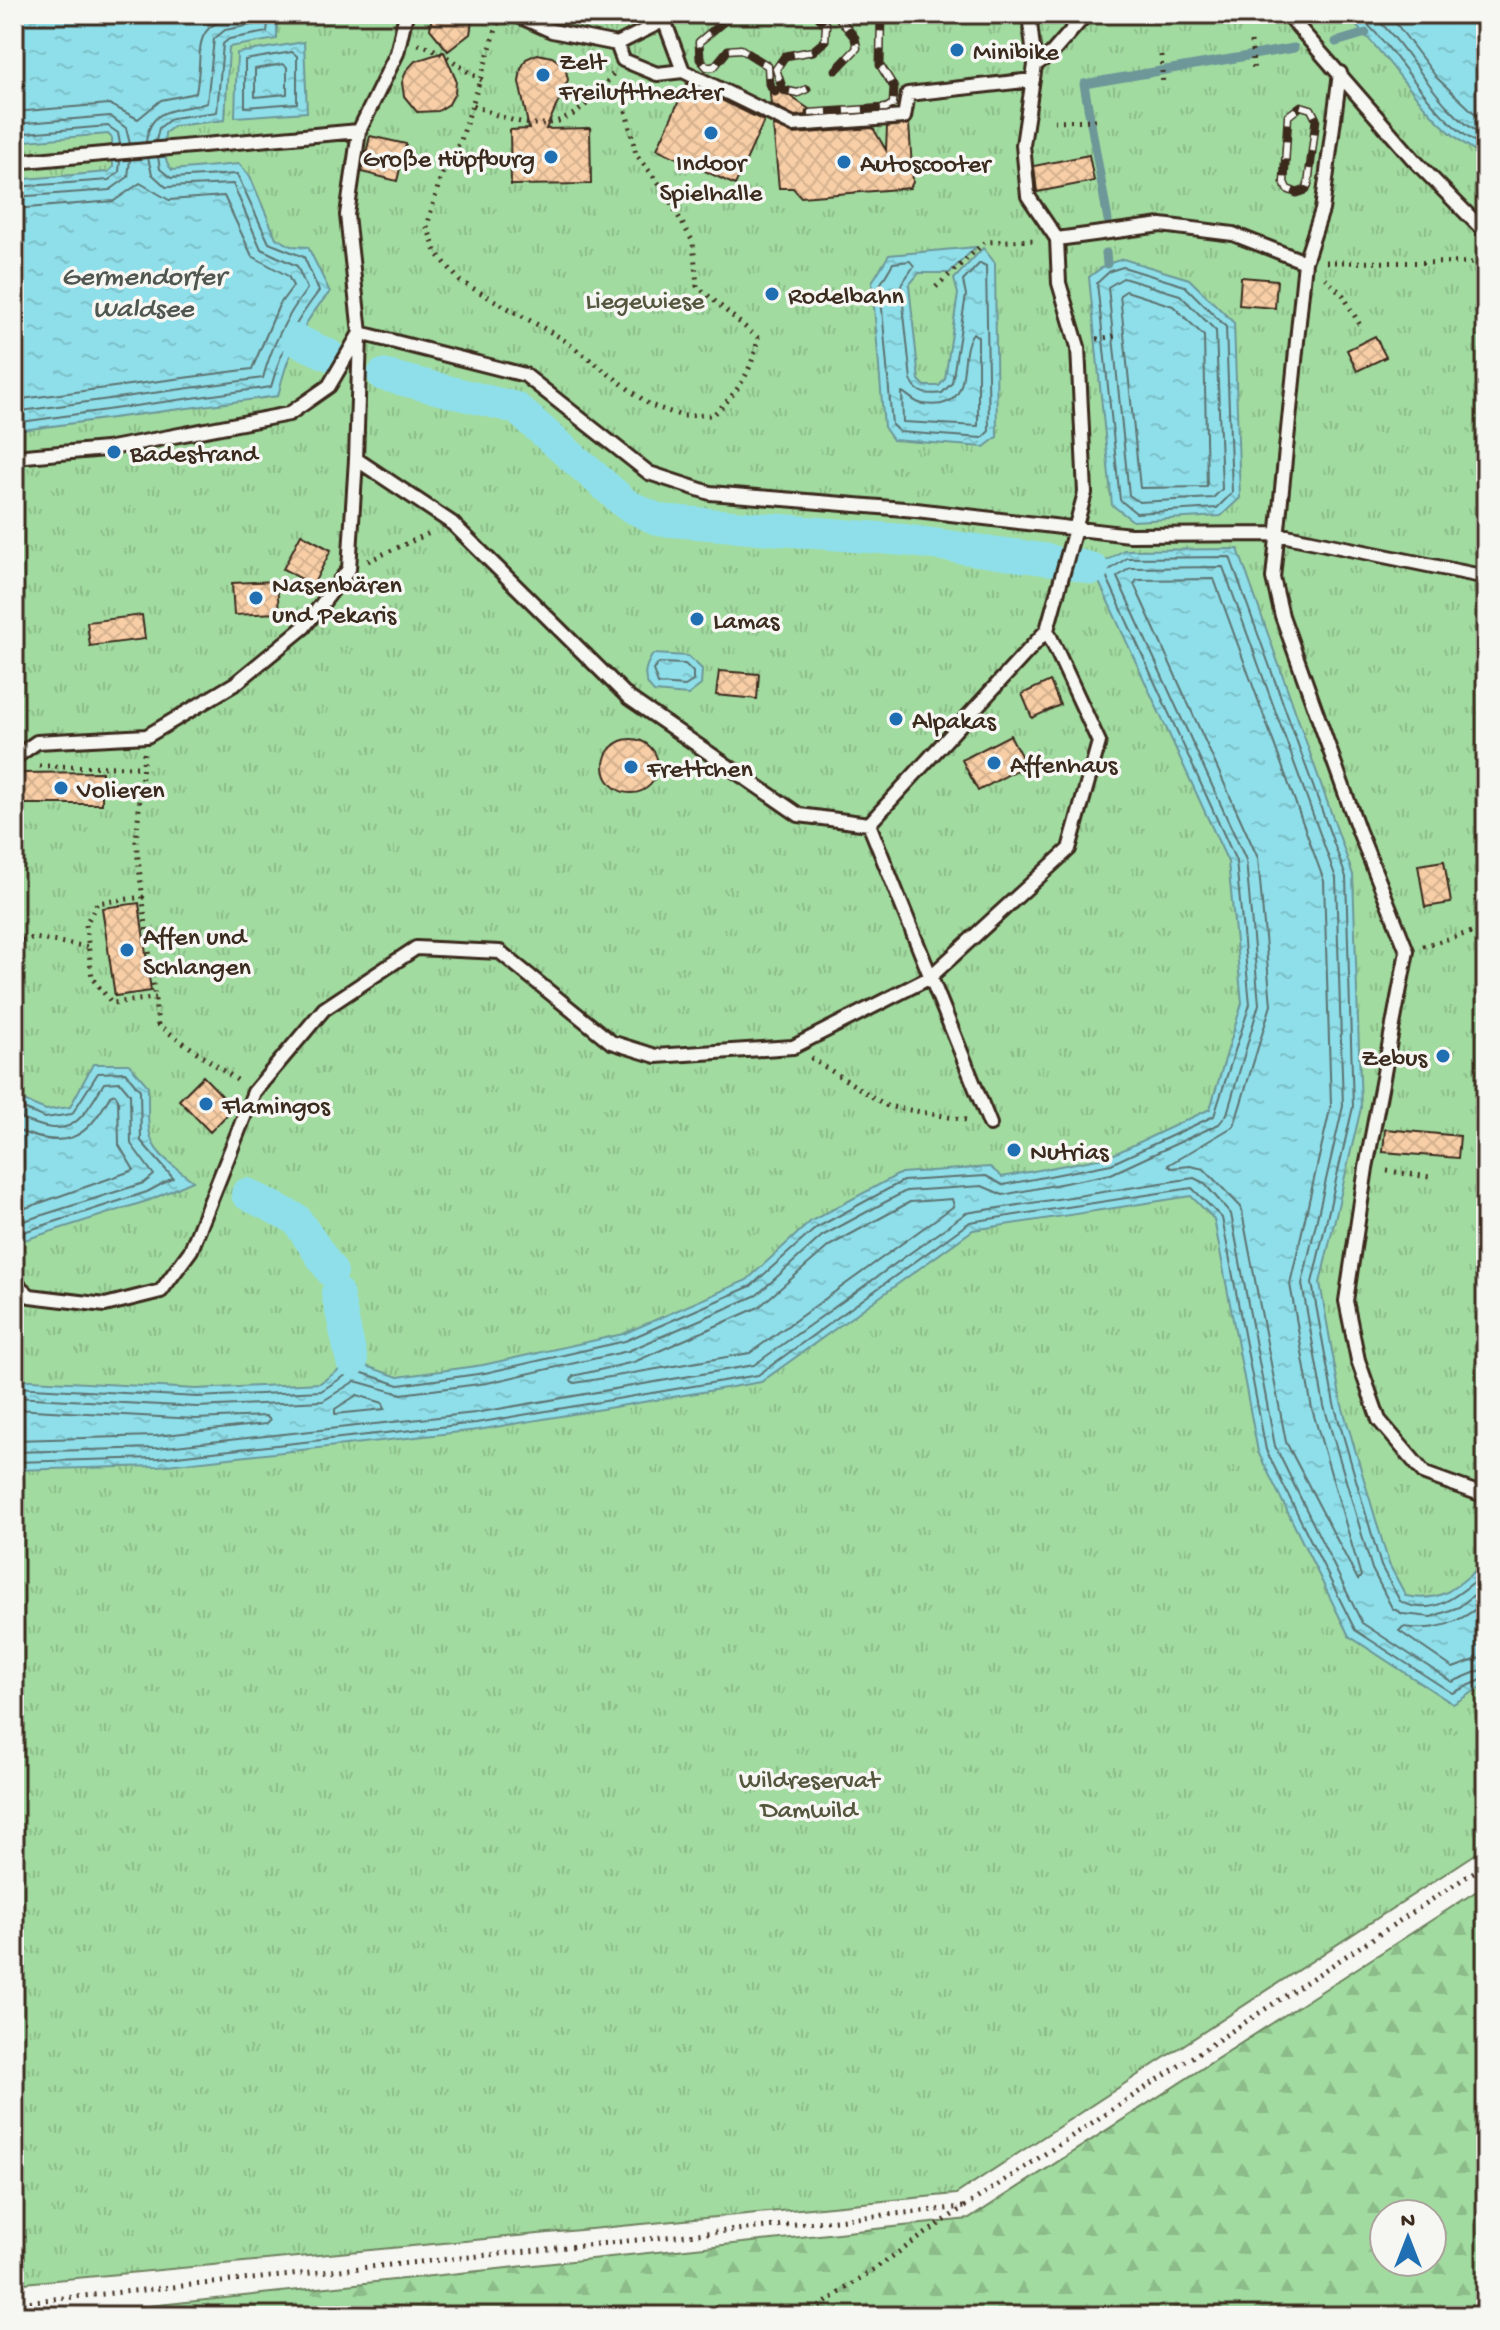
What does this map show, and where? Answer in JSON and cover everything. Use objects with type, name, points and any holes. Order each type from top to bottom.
[{"type":"lane","points":[[14,758],[37,742],[147,736],[236,683],[304,627],[349,569],[360,333],[347,215],[359,131],[400,40],[406,14]]},
{"type":"lane","points":[[514,14],[552,31],[617,44],[677,14]]},
{"type":"lane","points":[[869,824],[1047,630],[1085,493],[1078,347],[1059,283],[1057,239],[1028,196],[1023,145],[1035,65],[1029,14]]},
{"type":"lane","points":[[1035,65],[1052,53],[1086,14]]},
{"type":"lane","points":[[1287,14],[1414,160],[1486,233]]},
{"type":"lane","points":[[664,20],[683,71]]},
{"type":"lane","points":[[617,44],[623,60],[657,74],[683,71],[793,125],[904,117],[908,94],[1033,80]]},
{"type":"lane","points":[[1340,73],[1322,210],[1305,262],[1273,578],[1282,616],[1358,829],[1407,951],[1366,1168],[1346,1301],[1358,1360],[1379,1420],[1425,1474],[1486,1496]]},
{"type":"lane","points":[[14,162],[359,131]]},
{"type":"lane","points":[[1057,239],[1161,225],[1233,234],[1305,262]]},
{"type":"lane","points":[[14,457],[106,449],[289,414],[329,386],[360,333]]},
{"type":"lane","points":[[360,333],[525,375],[649,473],[710,493],[916,510],[1074,531],[1130,535],[1277,534],[1486,577]]},
{"type":"lane","points":[[356,459],[452,523],[629,698],[799,815],[869,824]]},
{"type":"lane","points":[[14,1282],[30,1296],[105,1305],[161,1291],[191,1250],[254,1092],[324,1009],[416,948],[500,952],[611,1042],[656,1056],[793,1047],[929,978],[1069,849],[1099,742],[1047,630]]},
{"type":"lane","points":[[869,824],[990,1124]]},
{"type":"path","points":[[501,14],[482,80],[461,140],[441,176],[427,226],[436,252],[460,281],[561,338],[650,405],[682,416],[713,415],[734,395],[753,366],[758,338],[697,286],[693,242],[663,189],[636,154],[625,107],[623,60]]},
{"type":"path","points":[[400,40],[439,49],[466,72],[482,80]]},
{"type":"path","points":[[1251,42],[1254,72]]},
{"type":"path","points":[[1161,55],[1163,86]]},
{"type":"path","points":[[473,105],[510,122],[565,122],[593,101],[623,60]]},
{"type":"path","points":[[1054,121],[1099,120]]},
{"type":"path","points":[[936,287],[985,242],[1057,239]]},
{"type":"path","points":[[1305,262],[1486,263]]},
{"type":"path","points":[[1305,262],[1343,295],[1361,327]]},
{"type":"path","points":[[1088,341],[1121,335]]},
{"type":"path","points":[[349,569],[452,523]]},
{"type":"path","points":[[147,736],[141,767],[136,842],[158,1025],[254,1092]]},
{"type":"path","points":[[30,766],[141,767]]},
{"type":"path","points":[[144,897],[97,903],[86,924],[92,978],[112,1003],[156,998]]},
{"type":"path","points":[[1407,951],[1486,928]]},
{"type":"path","points":[[14,942],[34,938],[89,947]]},
{"type":"path","points":[[793,1047],[887,1106],[990,1124]]},
{"type":"path","points":[[1366,1168],[1430,1177]]},
{"type":"path","points":[[806,2316],[964,2207],[1486,1864]]},
{"type":"path","points":[[14,2303],[964,2207]]},
{"type":"green space","points":[[14,14],[1486,14],[1486,1847],[956,2194],[14,2284]]},
{"type":"green space","points":[[1486,1885],[1486,2316],[54,2316],[969,2219]]},
{"type":"water","name":"Germendorfer Waldsee","points":[[14,14],[277,14],[277,39],[229,47],[225,120],[174,126],[165,133],[164,148],[172,170],[239,164],[250,176],[276,238],[291,246],[308,247],[330,292],[296,341],[278,396],[14,431],[14,180],[108,172],[113,167],[112,138],[108,134],[14,142]]},
{"type":"water","points":[[1343,14],[1486,14],[1486,157],[1464,143],[1427,109],[1379,50]]},
{"type":"water","points":[[304,42],[307,112],[235,117],[237,53]]},
{"type":"water","points":[[976,247],[949,273],[919,273],[909,285],[919,380],[925,386],[939,386],[945,379],[958,294],[954,279],[983,248],[995,263],[997,437],[984,447],[893,440],[884,427],[872,282],[889,255]]},
{"type":"water","points":[[1123,259],[1189,279],[1234,323],[1240,498],[1221,516],[1133,521],[1112,505],[1089,277],[1107,264]]},
{"type":"water","points":[[1238,549],[1353,875],[1361,1108],[1320,1283],[1341,1402],[1389,1564],[1406,1596],[1441,1595],[1486,1561],[1486,1684],[1453,1704],[1349,1636],[1258,1452],[1214,1219],[1191,1196],[973,1230],[761,1382],[478,1430],[158,1466],[14,1470],[14,1379],[196,1389],[320,1383],[352,1361],[398,1377],[483,1365],[623,1334],[747,1280],[811,1221],[901,1173],[990,1167],[1002,1177],[1108,1157],[1210,1109],[1242,1003],[1228,862],[1093,569],[1124,550]]},
{"type":"water","points":[[653,654],[688,656],[702,669],[701,685],[688,695],[654,692],[647,683],[645,673]]},
{"type":"water","points":[[93,1064],[129,1064],[148,1086],[148,1121],[152,1142],[166,1159],[193,1181],[150,1200],[15,1243],[14,1097],[46,1110],[70,1107]]},
{"type":"building","points":[[432,14],[473,14],[470,34],[448,51],[430,29]]},
{"type":"building","points":[[444,52],[456,80],[455,93],[449,104],[438,111],[417,112],[404,96],[402,83],[406,71],[415,61]]},
{"type":"building","name":"Große Hüpfburg","points":[[537,54],[552,57],[565,66],[568,80],[546,129],[590,128],[591,184],[511,185],[510,130],[529,129],[519,82],[521,69],[526,59]]},
{"type":"building","points":[[769,82],[809,109],[805,115],[795,116],[771,104]]},
{"type":"building","name":"Indoor Spielhalle","points":[[687,83],[764,121],[735,185],[657,149]]},
{"type":"building","name":"Autoscooter","points":[[909,124],[913,182],[910,188],[801,197],[793,188],[779,188],[773,125],[794,134],[873,128],[886,150],[887,127]]},
{"type":"building","points":[[370,136],[406,144],[397,181],[362,172]]},
{"type":"building","points":[[1089,155],[1094,181],[1037,192],[1034,166]]},
{"type":"building","points":[[1241,277],[1277,280],[1275,308],[1239,305]]},
{"type":"building","points":[[1375,336],[1386,357],[1357,371],[1347,350]]},
{"type":"building","points":[[301,534],[331,550],[313,585],[283,569]]},
{"type":"building","name":"Nasenbären und Pekaris","points":[[277,581],[279,613],[234,615],[232,583]]},
{"type":"building","points":[[142,615],[145,639],[90,646],[87,622]]},
{"type":"building","points":[[719,671],[759,674],[757,699],[716,695]]},
{"type":"building","points":[[1050,681],[1060,705],[1032,718],[1022,694]]},
{"type":"building","name":"Affenhaus","points":[[1010,735],[1026,765],[978,791],[962,760]]},
{"type":"building","name":"Frettchen","points":[[631,739],[650,747],[658,766],[650,785],[631,793],[612,785],[604,766],[612,747]]},
{"type":"building","name":"Volieren","points":[[102,772],[102,804],[20,804],[20,773]]},
{"type":"building","points":[[1444,861],[1451,903],[1425,907],[1418,865]]},
{"type":"building","name":"Affen und Schlangen","points":[[139,903],[151,991],[115,996],[102,908]]},
{"type":"building","name":"Flamingos","points":[[203,1076],[234,1108],[210,1132],[179,1100]]},
{"type":"building","points":[[1385,1129],[1460,1136],[1458,1158],[1383,1152]]},
{"type":"waterway","points":[[1336,42],[1366,33]]},
{"type":"waterway","points":[[1108,220],[1084,84],[1294,48]]},
{"type":"waterway","points":[[1106,253],[1107,264]]},
{"type":"waterway","points":[[296,340],[329,355]]},
{"type":"waterway","points":[[383,375],[516,408],[627,505],[659,520],[904,540],[1050,560]]},
{"type":"waterway","points":[[1078,565],[1093,569]]},
{"type":"waterway","points":[[247,1194],[296,1219],[332,1272]]},
{"type":"waterway","points":[[337,1293],[352,1361]]},
{"type":"railway","points":[[739,14],[729,17],[699,42],[700,59],[707,67],[714,67],[728,50],[741,49],[768,66],[769,84],[775,92]]},
{"type":"railway","points":[[807,89],[798,93],[783,90],[776,69],[785,56],[813,51],[825,41],[826,25],[816,14]]},
{"type":"railway","points":[[836,14],[855,38],[857,48],[836,70]]},
{"type":"railway","points":[[809,113],[886,108],[893,104],[894,87],[880,65],[881,14]]},
{"type":"railway","points":[[1301,106],[1311,109],[1316,119],[1308,185],[1306,190],[1297,193],[1287,189],[1284,182],[1288,116],[1301,106]]},
{"type":"place","name":"Minibike","points":[[957,50]]},
{"type":"place","name":"Zelt Freilufttheater","points":[[543,75]]},
{"type":"place","name":"Indoor Spielhalle","points":[[711,133]]},
{"type":"place","name":"Große Hüpfburg","points":[[551,157]]},
{"type":"place","name":"Autoscooter","points":[[844,162]]},
{"type":"place","name":"Rodelbahn","points":[[772,294]]},
{"type":"place","name":"Badestrand","points":[[114,452]]},
{"type":"place","name":"Nasenbären und Pekaris","points":[[256,598]]},
{"type":"place","name":"Lamas","points":[[697,619]]},
{"type":"place","name":"Alpakas","points":[[896,719]]},
{"type":"place","name":"Affenhaus","points":[[994,763]]},
{"type":"place","name":"Frettchen","points":[[631,767]]},
{"type":"place","name":"Volieren","points":[[61,788]]},
{"type":"place","name":"Affen und Schlangen","points":[[127,950]]},
{"type":"place","name":"Zebus","points":[[1443,1056]]},
{"type":"place","name":"Flamingos","points":[[206,1104]]},
{"type":"place","name":"Nutrias","points":[[1014,1150]]},
{"type":"park label","name":"Liegewiese","points":[[645,299]]},
{"type":"park label","name":"Wildreservat Damwild","points":[[809,1793]]}]
